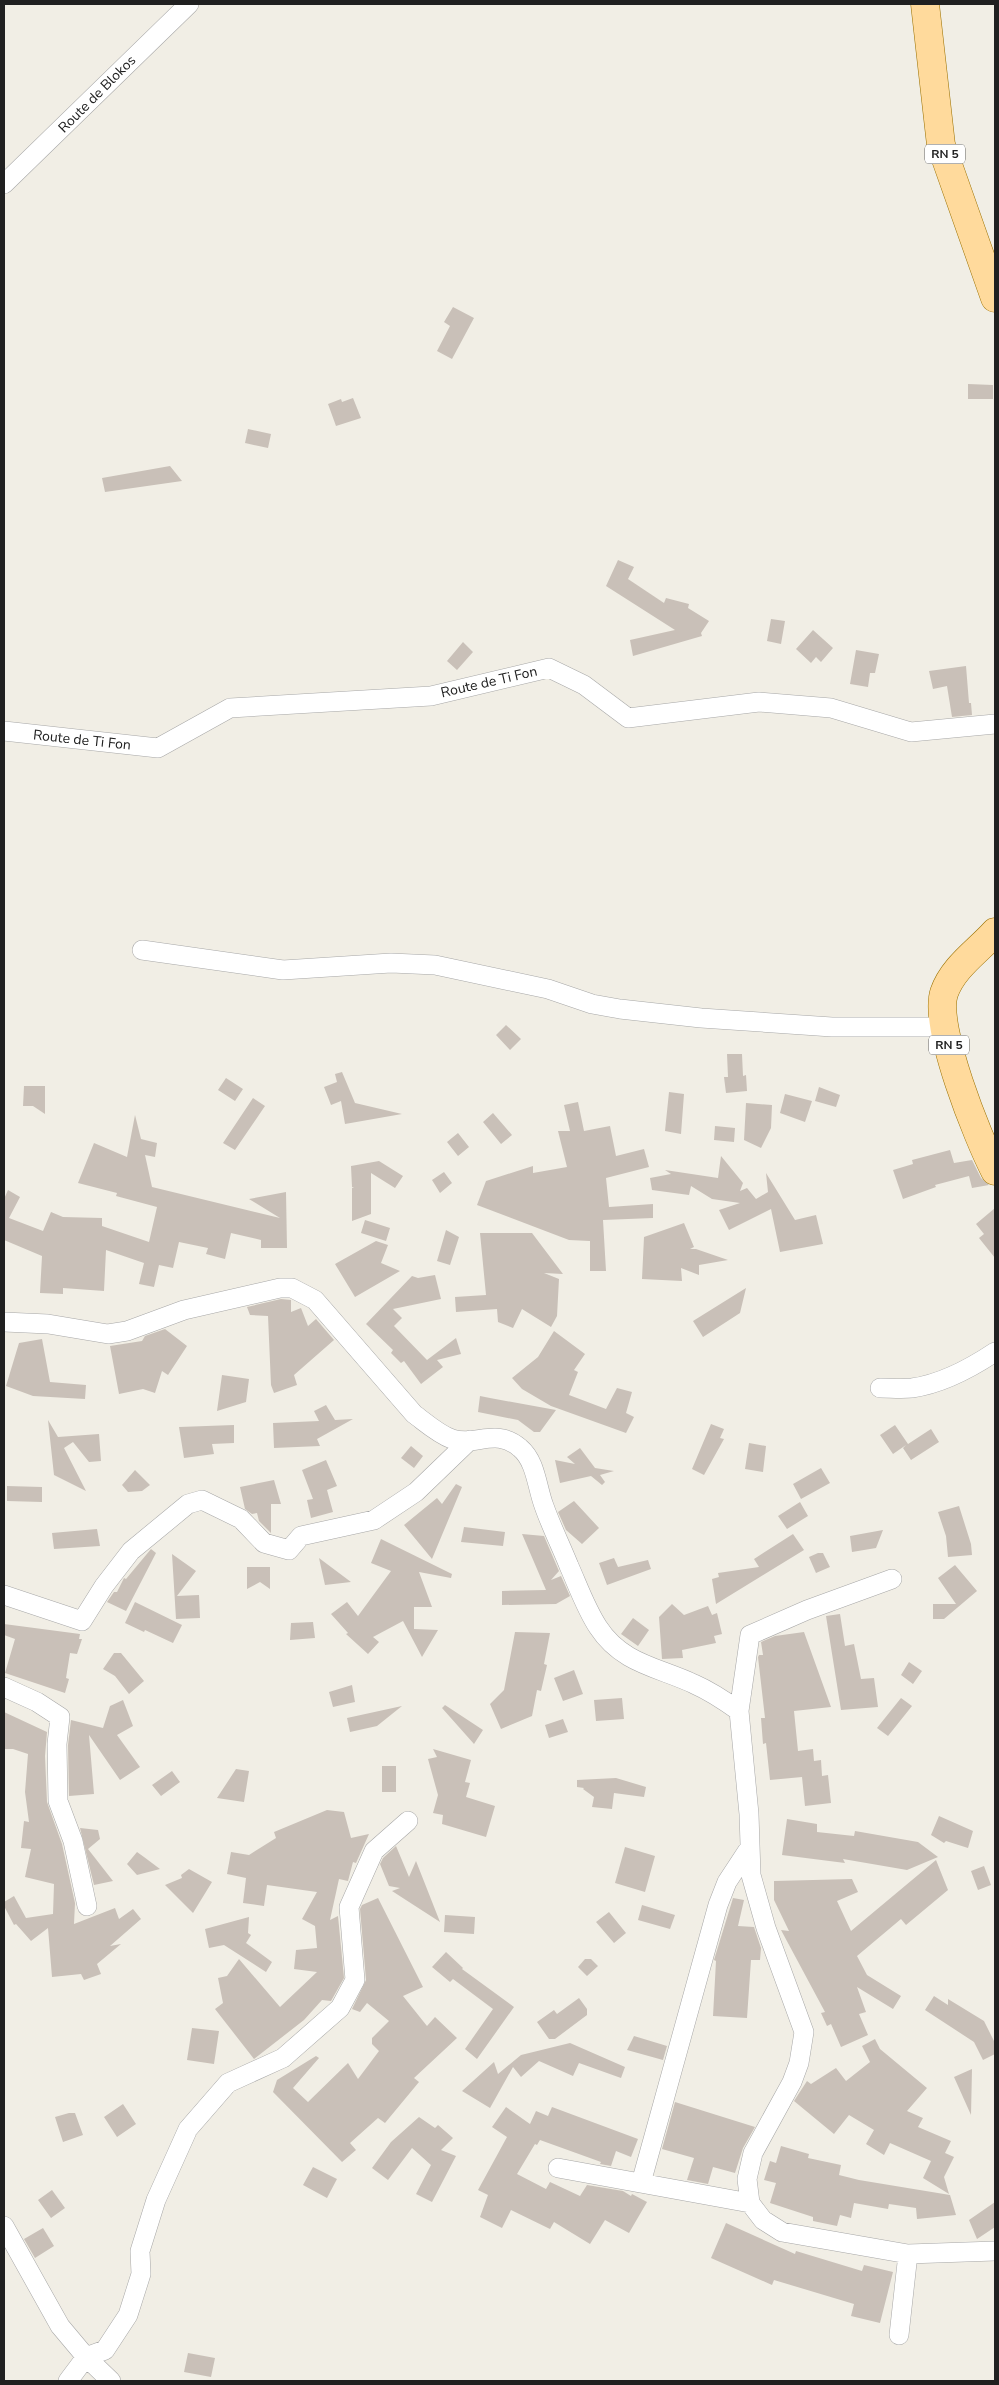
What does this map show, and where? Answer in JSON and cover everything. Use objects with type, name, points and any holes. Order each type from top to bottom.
[{"type":"main road","name":"RN 5","points":[[925,4],[941,145],[995,298]]},
{"type":"main road","name":"RN 5","points":[[995,932],[952,977],[944,994],[942,1012],[944,1027],[967,1107],[982,1147],[995,1171]]},
{"type":"street","name":"Route de Blokos","points":[[4,184],[189,4]]},
{"type":"street","name":"Route de Ti Fon","points":[[4,732],[158,748],[230,708],[431,696],[549,668],[584,685],[628,718],[759,702],[831,708],[911,732],[995,724]]},
{"type":"street","points":[[142,950],[283,970],[391,963],[435,965],[548,989],[592,1004],[620,1010],[701,1018],[848,1028],[944,1027]]},
{"type":"street","points":[[4,1322],[48,1324],[108,1334],[127,1331],[184,1310],[280,1288],[292,1288],[315,1300],[324,1308],[414,1414],[452,1439],[470,1440],[498,1437],[510,1440],[528,1455],[544,1506],[579,1587],[598,1627],[614,1646],[653,1670],[693,1683],[717,1695],[739,1711]]},
{"type":"street","points":[[880,1388],[911,1388],[935,1382],[980,1362],[995,1352]]},
{"type":"street","points":[[4,1595],[82,1621],[104,1586],[131,1552],[188,1504],[202,1500],[241,1519],[264,1543],[289,1550],[301,1536],[374,1520],[416,1492],[470,1440]]},
{"type":"street","points":[[892,1579],[807,1610],[750,1635],[739,1711],[751,1875],[766,1928],[800,2016],[804,2032],[800,2064],[753,2153],[747,2179],[750,2203],[763,2220],[782,2232],[908,2254],[995,2252]]},
{"type":"street","points":[[4,1687],[37,1702],[60,1717],[57,1744],[58,1801],[74,1840],[87,1906]]},
{"type":"street","points":[[68,2381],[86,2357],[105,2350],[128,2314],[141,2274],[140,2251],[153,2208],[188,2129],[228,2083],[283,2058],[340,2008],[355,1980],[348,1907],[374,1851],[408,1821]]},
{"type":"street","points":[[641,2183],[718,1906],[727,1882],[750,1847]]},
{"type":"street","points":[[558,2168],[750,2203]]},
{"type":"street","points":[[4,2226],[60,2326],[86,2357],[112,2381]]},
{"type":"street","points":[[899,2335],[908,2254]]},
{"type":"building","points":[[453,307],[474,318],[452,359],[437,351],[450,326],[444,322]]},
{"type":"building","points":[[968,384],[993,385],[993,399],[968,399]]},
{"type":"building","points":[[353,398],[361,418],[336,426],[328,404],[341,399],[342,402]]},
{"type":"building","points":[[248,429],[271,434],[268,448],[245,443]]},
{"type":"building","points":[[170,466],[182,481],[105,492],[102,478]]},
{"type":"building","points":[[618,560],[634,567],[628,579],[664,603],[666,598],[689,604],[688,608],[709,621],[701,633],[702,636],[633,656],[630,640],[675,630],[606,586]]},
{"type":"building","points":[[771,619],[785,621],[781,644],[767,641]]},
{"type":"building","points":[[813,630],[833,648],[821,662],[816,657],[811,663],[796,649]]},
{"type":"building","points":[[463,642],[473,652],[457,670],[447,661]]},
{"type":"building","points":[[856,650],[879,654],[875,673],[870,673],[868,687],[850,684]]},
{"type":"building","points":[[966,666],[969,703],[971,703],[972,715],[952,717],[947,686],[933,689],[929,671]]},
{"type":"building","points":[[506,1025],[521,1039],[510,1050],[496,1035]]},
{"type":"building","points":[[727,1054],[742,1054],[743,1076],[746,1075],[747,1091],[726,1093],[724,1077],[728,1077]]},
{"type":"building","points":[[342,1072],[355,1103],[402,1114],[345,1124],[341,1101],[331,1105],[324,1087],[337,1082],[335,1074]]},
{"type":"building","points":[[226,1078],[243,1089],[235,1101],[218,1090]]},
{"type":"building","points":[[24,1086],[45,1086],[45,1114],[33,1106],[23,1106]]},
{"type":"building","points":[[819,1087],[840,1095],[836,1107],[815,1101]]},
{"type":"building","points":[[669,1092],[684,1094],[681,1134],[665,1131]]},
{"type":"building","points":[[785,1094],[812,1101],[805,1122],[780,1113]]},
{"type":"building","points":[[253,1098],[265,1106],[235,1150],[223,1143]]},
{"type":"building","points":[[578,1102],[584,1131],[610,1126],[616,1156],[644,1149],[649,1167],[606,1178],[609,1207],[653,1204],[653,1218],[603,1220],[606,1271],[590,1271],[590,1241],[569,1240],[477,1205],[486,1181],[533,1166],[533,1173],[567,1167],[558,1131],[570,1131],[564,1105]]},
{"type":"building","points":[[746,1103],[772,1105],[771,1128],[761,1148],[744,1140]]},
{"type":"building","points":[[493,1113],[512,1135],[501,1144],[483,1122]]},
{"type":"building","points":[[135,1115],[141,1139],[157,1143],[155,1157],[145,1155],[152,1187],[280,1218],[249,1199],[286,1192],[287,1248],[261,1248],[261,1240],[231,1233],[225,1259],[206,1254],[208,1248],[179,1242],[173,1268],[159,1265],[154,1287],[139,1284],[144,1263],[106,1250],[104,1291],[63,1288],[63,1294],[40,1293],[42,1256],[4,1240],[4,1199],[8,1190],[20,1197],[9,1218],[43,1231],[51,1212],[63,1217],[102,1218],[102,1226],[149,1242],[157,1207],[116,1196],[117,1193],[78,1183],[94,1143],[127,1157]]},
{"type":"building","points":[[715,1126],[735,1128],[734,1142],[714,1140]]},
{"type":"building","points":[[458,1133],[469,1147],[458,1156],[447,1142]]},
{"type":"building","points":[[950,1150],[954,1163],[972,1160],[981,1178],[989,1185],[972,1188],[969,1176],[935,1185],[936,1187],[903,1199],[893,1170],[913,1164],[912,1160]]},
{"type":"building","points":[[721,1156],[743,1183],[740,1191],[747,1188],[756,1199],[768,1192],[766,1173],[795,1220],[816,1215],[823,1244],[780,1252],[771,1209],[729,1230],[719,1210],[740,1203],[712,1199],[691,1186],[689,1195],[652,1190],[650,1178],[671,1174],[665,1170],[718,1178]]},
{"type":"building","points":[[379,1161],[403,1176],[395,1188],[371,1173],[371,1214],[352,1221],[352,1188],[354,1188],[352,1187],[351,1166]]},
{"type":"building","points":[[444,1172],[452,1183],[440,1193],[432,1180]]},
{"type":"building","points":[[995,1208],[995,1258],[979,1238],[984,1234],[976,1224]]},
{"type":"building","points":[[365,1220],[390,1228],[386,1241],[361,1233]]},
{"type":"building","points":[[684,1223],[694,1247],[690,1249],[696,1249],[728,1260],[699,1265],[699,1275],[681,1268],[682,1281],[642,1279],[644,1237]]},
{"type":"building","points":[[446,1230],[459,1237],[450,1265],[437,1261]]},
{"type":"building","points":[[480,1233],[532,1233],[563,1274],[544,1273],[559,1279],[557,1316],[551,1327],[522,1309],[513,1328],[498,1322],[497,1309],[456,1312],[455,1297],[486,1295]]},
{"type":"building","points":[[376,1241],[388,1245],[381,1263],[400,1271],[355,1297],[335,1264]]},
{"type":"building","points":[[435,1275],[441,1299],[393,1309],[402,1318],[394,1326],[427,1360],[456,1338],[461,1354],[437,1360],[443,1367],[421,1384],[404,1361],[401,1363],[391,1353],[393,1350],[366,1324],[412,1276],[418,1278]]},
{"type":"building","points":[[746,1288],[740,1313],[703,1337],[693,1321]]},
{"type":"building","points":[[281,1299],[291,1300],[291,1312],[301,1308],[308,1326],[316,1319],[334,1340],[294,1375],[297,1385],[274,1393],[271,1385],[268,1316],[250,1315],[247,1307]]},
{"type":"building","points":[[165,1329],[187,1346],[168,1375],[162,1371],[155,1393],[143,1389],[119,1394],[110,1346],[142,1341],[145,1336]]},
{"type":"building","points":[[554,1331],[585,1354],[574,1370],[578,1372],[569,1395],[606,1409],[617,1388],[632,1392],[626,1413],[634,1417],[626,1433],[551,1406],[522,1389],[512,1378],[538,1357]]},
{"type":"building","points":[[42,1339],[50,1382],[86,1385],[85,1399],[33,1396],[6,1386],[19,1343]]},
{"type":"building","points":[[222,1375],[249,1379],[246,1402],[217,1411]]},
{"type":"building","points":[[480,1396],[556,1410],[540,1432],[534,1432],[518,1420],[478,1412]]},
{"type":"building","points":[[326,1405],[335,1420],[353,1419],[317,1439],[320,1446],[274,1448],[273,1423],[319,1421],[314,1411]]},
{"type":"building","points":[[48,1420],[58,1437],[99,1434],[101,1461],[89,1462],[73,1442],[64,1448],[86,1491],[54,1475]]},
{"type":"building","points":[[711,1424],[724,1429],[720,1438],[724,1439],[704,1475],[692,1469]]},
{"type":"building","points":[[234,1425],[234,1443],[212,1444],[214,1454],[184,1458],[179,1427]]},
{"type":"building","points":[[895,1425],[908,1444],[931,1429],[939,1442],[911,1460],[903,1448],[906,1445],[893,1454],[880,1435]]},
{"type":"building","points":[[749,1443],[766,1446],[763,1472],[745,1469]]},
{"type":"building","points":[[411,1446],[423,1456],[414,1468],[401,1458]]},
{"type":"building","points":[[580,1448],[595,1468],[614,1471],[600,1475],[605,1482],[602,1485],[591,1476],[560,1483],[555,1460],[575,1464],[567,1457]]},
{"type":"building","points":[[326,1460],[337,1486],[327,1490],[333,1512],[311,1518],[307,1500],[313,1499],[302,1470]]},
{"type":"building","points":[[821,1468],[830,1483],[801,1499],[793,1484]]},
{"type":"building","points":[[135,1470],[150,1485],[142,1491],[128,1492],[122,1485]]},
{"type":"building","points":[[274,1480],[281,1504],[271,1504],[271,1533],[259,1521],[257,1513],[252,1514],[245,1509],[240,1487]]},
{"type":"building","points":[[456,1484],[462,1487],[432,1559],[404,1525],[437,1498],[442,1504]]},
{"type":"building","points":[[7,1486],[42,1487],[42,1502],[7,1501]]},
{"type":"building","points":[[574,1501],[599,1528],[582,1544],[566,1530],[558,1512]]},
{"type":"building","points":[[800,1502],[808,1516],[787,1529],[778,1516]]},
{"type":"building","points":[[959,1506],[971,1544],[972,1555],[948,1557],[946,1536],[938,1512]]},
{"type":"building","points":[[464,1527],[505,1532],[503,1546],[461,1542]]},
{"type":"building","points":[[97,1529],[100,1546],[54,1549],[52,1533]]},
{"type":"building","points":[[883,1530],[876,1548],[852,1552],[850,1536]]},
{"type":"building","points":[[522,1534],[544,1536],[559,1571],[551,1580],[561,1576],[570,1596],[556,1604],[502,1605],[502,1591],[546,1590]]},
{"type":"building","points":[[793,1534],[804,1550],[716,1604],[712,1579],[719,1577],[718,1573],[759,1567],[754,1559]]},
{"type":"building","points":[[381,1539],[452,1574],[451,1578],[419,1572],[432,1607],[414,1607],[414,1629],[438,1630],[422,1657],[403,1621],[373,1637],[379,1642],[368,1654],[346,1634],[348,1633],[331,1614],[347,1602],[358,1616],[391,1571],[371,1563]]},
{"type":"building","points":[[151,1549],[156,1553],[126,1611],[107,1602],[114,1592],[117,1592],[124,1578],[126,1579]]},
{"type":"building","points":[[823,1553],[830,1567],[816,1573],[809,1557]]},
{"type":"building","points":[[172,1554],[196,1571],[177,1596],[199,1595],[200,1618],[176,1619]]},
{"type":"building","points":[[319,1558],[351,1582],[325,1585]]},
{"type":"building","points":[[614,1558],[618,1567],[648,1560],[651,1569],[607,1585],[599,1563]]},
{"type":"building","points":[[955,1565],[977,1591],[944,1619],[933,1619],[933,1604],[956,1604],[938,1578]]},
{"type":"building","points":[[247,1567],[270,1567],[270,1589],[260,1582],[247,1589]]},
{"type":"building","points":[[135,1602],[182,1625],[173,1643],[125,1623]]},
{"type":"building","points":[[672,1604],[684,1615],[708,1606],[712,1615],[717,1613],[722,1634],[714,1636],[716,1643],[682,1650],[683,1658],[662,1659],[659,1617]]},
{"type":"building","points":[[840,1614],[845,1646],[854,1644],[861,1679],[874,1678],[878,1707],[841,1710],[826,1616]]},
{"type":"building","points":[[633,1618],[649,1630],[638,1646],[621,1634]]},
{"type":"building","points":[[313,1622],[315,1638],[290,1640],[291,1623]]},
{"type":"building","points":[[4,1624],[80,1634],[79,1639],[82,1639],[77,1654],[70,1653],[66,1678],[69,1679],[65,1693],[5,1673],[15,1639],[4,1635]]},
{"type":"building","points":[[515,1632],[550,1633],[544,1664],[547,1665],[541,1691],[537,1690],[532,1716],[501,1729],[490,1704],[504,1690]]},
{"type":"building","points":[[804,1632],[831,1707],[794,1711],[798,1751],[813,1749],[814,1761],[821,1760],[822,1776],[828,1775],[831,1803],[805,1806],[802,1777],[770,1780],[766,1743],[763,1744],[761,1718],[765,1718],[758,1657],[763,1655],[761,1642],[775,1636]]},
{"type":"building","points":[[114,1653],[121,1653],[144,1681],[129,1694],[115,1676],[103,1669]]},
{"type":"building","points":[[909,1662],[922,1671],[913,1684],[901,1675]]},
{"type":"building","points":[[574,1670],[583,1694],[563,1701],[554,1678]]},
{"type":"building","points":[[352,1685],[355,1702],[333,1707],[329,1692]]},
{"type":"building","points":[[622,1698],[624,1719],[596,1721],[594,1700]]},
{"type":"building","points":[[901,1698],[912,1706],[888,1736],[877,1728]]},
{"type":"building","points":[[123,1700],[133,1726],[117,1735],[140,1767],[120,1780],[89,1735],[94,1794],[69,1796],[68,1745],[71,1720],[103,1728],[110,1706]]},
{"type":"building","points":[[445,1705],[483,1730],[474,1744],[442,1708]]},
{"type":"building","points":[[402,1706],[377,1726],[350,1732],[347,1718]]},
{"type":"building","points":[[4,1712],[47,1732],[45,1756],[47,1802],[62,1844],[75,1903],[74,1924],[115,1908],[119,1919],[133,1909],[141,1919],[110,1946],[121,1944],[97,1964],[101,1974],[84,1980],[81,1974],[52,1977],[48,1928],[31,1941],[16,1924],[14,1925],[4,1906],[4,1902],[14,1896],[26,1918],[53,1914],[54,1884],[25,1877],[31,1849],[21,1848],[24,1821],[29,1822],[25,1792],[28,1754],[13,1749],[4,1749]]},
{"type":"building","points":[[563,1719],[568,1732],[549,1738],[545,1725]]},
{"type":"building","points":[[433,1749],[471,1760],[465,1782],[470,1783],[466,1797],[495,1806],[486,1837],[442,1824],[443,1815],[433,1813],[438,1795],[428,1759],[437,1757]]},
{"type":"building","points":[[382,1766],[396,1766],[396,1792],[382,1792]]},
{"type":"building","points":[[236,1769],[249,1771],[244,1802],[217,1798]]},
{"type":"building","points":[[172,1771],[180,1782],[161,1796],[152,1785]]},
{"type":"building","points":[[616,1778],[646,1787],[644,1797],[614,1793],[612,1809],[592,1807],[594,1797],[584,1788],[577,1787],[577,1780]]},
{"type":"building","points":[[327,1810],[344,1812],[351,1838],[369,1834],[356,1863],[353,1862],[348,1881],[339,1879],[330,1920],[338,1916],[344,1978],[331,2001],[322,2000],[304,2020],[254,2059],[215,2009],[223,2003],[218,1978],[227,1976],[239,1959],[280,2007],[317,1972],[294,1969],[296,1950],[317,1948],[315,1926],[302,1919],[317,1892],[267,1885],[264,1906],[243,1903],[246,1878],[227,1874],[231,1852],[249,1855],[276,1838],[274,1832]]},
{"type":"building","points":[[939,1816],[973,1831],[968,1848],[946,1841],[944,1843],[931,1835]]},
{"type":"building","points":[[787,1819],[817,1824],[817,1832],[854,1836],[855,1831],[918,1842],[938,1857],[907,1870],[843,1859],[845,1863],[782,1855]]},
{"type":"building","points":[[80,1828],[98,1830],[100,1839],[88,1849],[113,1881],[94,1885]]},
{"type":"building","points":[[396,1846],[409,1877],[416,1861],[440,1922],[392,1891],[400,1888],[389,1886],[380,1864],[383,1858]]},
{"type":"building","points":[[625,1847],[655,1856],[645,1892],[615,1883]]},
{"type":"building","points":[[137,1852],[160,1869],[137,1875],[127,1864]]},
{"type":"building","points":[[936,1860],[948,1890],[906,1925],[901,1919],[857,1956],[867,1975],[901,1996],[893,2009],[857,1987],[866,2012],[859,2014],[868,2035],[841,2047],[831,2024],[827,2026],[821,2013],[825,2012],[781,1930],[789,1931],[774,1900],[774,1881],[852,1879],[858,1892],[837,1901],[851,1931]]},
{"type":"building","points":[[984,1866],[991,1885],[978,1890],[971,1871]]},
{"type":"building","points":[[189,1869],[212,1882],[193,1913],[165,1885],[182,1878],[181,1875]]},
{"type":"building","points":[[378,1898],[423,1987],[403,1996],[427,2026],[435,2017],[457,2038],[414,2078],[419,2082],[385,2123],[378,2118],[350,2143],[356,2150],[342,2162],[273,2092],[277,2080],[316,2056],[319,2058],[293,2088],[308,2102],[348,2063],[358,2079],[379,2051],[372,2044],[372,2038],[389,2021],[367,2003],[360,2012],[352,2009],[366,1980],[360,1909],[362,1905]]},
{"type":"building","points":[[733,1898],[744,1900],[738,1926],[754,1927],[761,1948],[760,1960],[751,1960],[747,2018],[713,2016],[716,1961],[714,1960]]},
{"type":"building","points":[[642,1905],[675,1915],[670,1929],[638,1920]]},
{"type":"building","points":[[609,1912],[626,1933],[614,1943],[596,1922]]},
{"type":"building","points":[[445,1915],[475,1917],[474,1934],[444,1932]]},
{"type":"building","points":[[249,1917],[248,1933],[251,1935],[246,1943],[272,1962],[266,1972],[224,1945],[209,1948],[205,1929]]},
{"type":"building","points":[[446,1952],[462,1969],[514,2007],[477,2059],[465,2049],[493,2009],[453,1979],[450,1982],[432,1967]]},
{"type":"building","points":[[585,1959],[591,1959],[598,1966],[587,1976],[578,1967]]},
{"type":"building","points":[[934,1996],[948,2005],[948,1999],[984,2021],[995,2043],[995,2054],[983,2060],[974,2042],[925,2010]]},
{"type":"building","points":[[579,1998],[587,2009],[587,2015],[555,2039],[549,2039],[537,2022],[554,2010],[557,2014]]},
{"type":"building","points":[[192,2028],[219,2031],[214,2064],[187,2060]]},
{"type":"building","points":[[634,2036],[667,2046],[663,2060],[627,2050]]},
{"type":"building","points":[[875,2039],[880,2049],[927,2088],[907,2111],[923,2118],[918,2127],[951,2141],[945,2153],[954,2157],[944,2177],[949,2194],[923,2178],[931,2161],[890,2143],[884,2155],[866,2144],[874,2130],[849,2115],[834,2134],[794,2101],[807,2081],[811,2084],[836,2068],[846,2081],[870,2062],[862,2046]]},
{"type":"building","points":[[570,2043],[625,2067],[621,2078],[579,2063],[573,2076],[539,2061],[521,2077],[513,2067],[490,2108],[462,2091],[494,2062],[498,2074],[521,2055]]},
{"type":"building","points":[[972,2069],[971,2115],[954,2077]]},
{"type":"building","points":[[675,2102],[755,2127],[743,2148],[735,2173],[713,2167],[708,2184],[687,2180],[694,2158],[662,2149]]},
{"type":"building","points":[[123,2104],[136,2124],[117,2137],[104,2117]]},
{"type":"building","points":[[506,2107],[530,2124],[536,2111],[548,2116],[552,2107],[638,2139],[631,2157],[616,2151],[611,2166],[600,2164],[601,2162],[540,2140],[537,2145],[535,2144],[517,2174],[546,2189],[550,2182],[580,2196],[587,2185],[623,2191],[631,2196],[632,2194],[647,2202],[629,2233],[605,2220],[590,2244],[554,2222],[550,2229],[511,2210],[502,2228],[480,2217],[488,2195],[478,2190],[507,2137],[492,2127]]},
{"type":"building","points":[[75,2113],[83,2135],[63,2142],[55,2117]]},
{"type":"building","points":[[419,2117],[435,2128],[438,2125],[453,2138],[441,2150],[456,2156],[432,2202],[416,2194],[431,2165],[412,2148],[388,2180],[372,2168],[391,2142]]},
{"type":"building","points":[[781,2146],[809,2154],[808,2158],[841,2165],[839,2175],[950,2195],[956,2215],[917,2219],[916,2208],[889,2204],[888,2209],[854,2203],[851,2218],[840,2215],[837,2226],[813,2221],[813,2217],[770,2203],[776,2183],[764,2180],[770,2161],[776,2163]]},
{"type":"building","points":[[313,2167],[337,2179],[327,2198],[303,2185]]},
{"type":"building","points":[[52,2190],[65,2208],[51,2218],[38,2200]]},
{"type":"building","points":[[995,2202],[995,2227],[977,2239],[969,2220]]},
{"type":"building","points":[[726,2223],[795,2254],[796,2251],[862,2271],[864,2265],[893,2272],[880,2323],[851,2316],[854,2304],[774,2280],[772,2285],[711,2258]]},
{"type":"building","points":[[43,2228],[54,2246],[35,2258],[24,2239]]},
{"type":"building","points":[[188,2353],[215,2358],[211,2377],[184,2372]]}]
